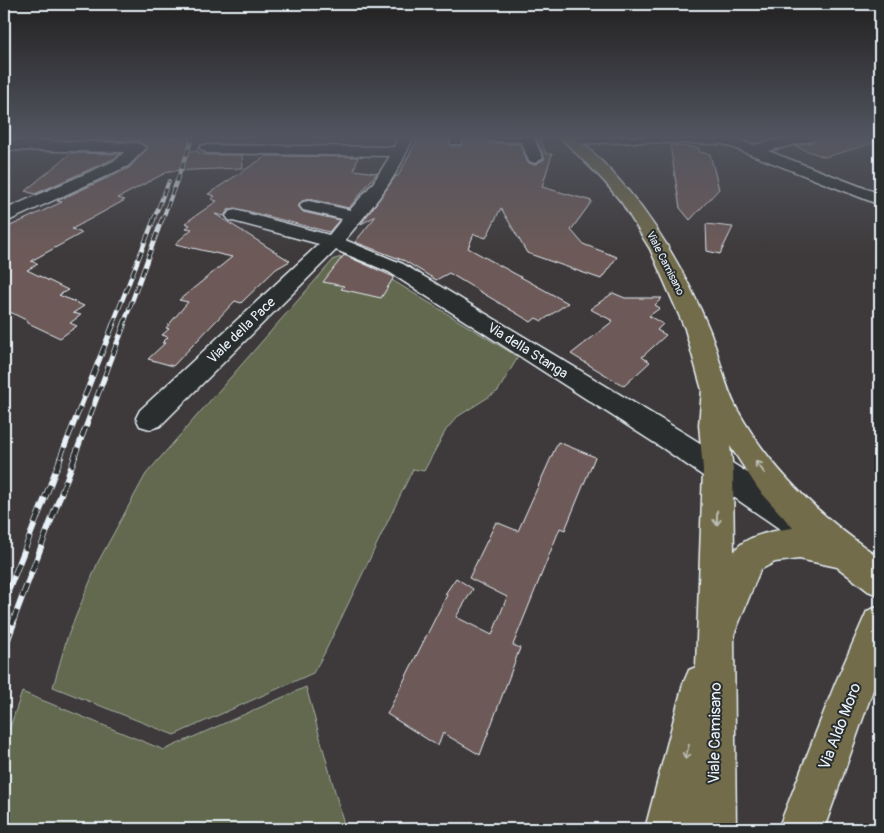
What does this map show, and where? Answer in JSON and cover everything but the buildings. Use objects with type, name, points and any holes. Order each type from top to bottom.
[{"type":"main road","name":"Viale Camisano","points":[[610,176],[635,207],[658,243],[698,330],[714,386],[742,442],[761,469],[787,500],[842,552],[880,579]]},
{"type":"main road","name":"Viale Camisano","points":[[713,829],[718,469],[713,425],[714,386]]},
{"type":"main road","name":"Viale Camisano","points":[[715,637],[748,559],[770,547],[799,543],[842,552]]},
{"type":"main road","name":"Via Aldo Moro","points":[[801,829],[851,694],[880,624]]},
{"type":"main road","points":[[668,829],[715,637]]},
{"type":"street","points":[[4,217],[92,176]]},
{"type":"street","name":"Viale della Pace","points":[[150,418],[333,242],[387,176]]},
{"type":"street","points":[[816,176],[880,200]]},
{"type":"street","points":[[309,206],[353,216]]},
{"type":"street","points":[[235,216],[333,242]]},
{"type":"street","name":"Via della Stanga","points":[[333,242],[396,268],[718,469],[842,552]]},
{"type":"green space","points":[[351,255],[518,357],[498,391],[457,417],[446,430],[424,471],[413,469],[324,654],[313,673],[174,735],[53,687],[67,638],[98,562],[146,474],[334,259]]},
{"type":"green space","points":[[306,687],[344,824],[350,829],[4,829],[4,745],[22,692],[164,750]]},
{"type":"railway","points":[[162,221],[179,176]]},
{"type":"railway","points":[[153,221],[169,181]]},
{"type":"railway","points":[[112,326],[154,219]]},
{"type":"railway","points":[[123,326],[162,219]]},
{"type":"railway","points":[[60,458],[113,325]]},
{"type":"railway","points":[[74,458],[124,325]]},
{"type":"railway","points":[[4,602],[61,457]]},
{"type":"railway","points":[[12,624],[75,457]]},
{"type":"railway","points":[[4,647],[13,623]]}]
